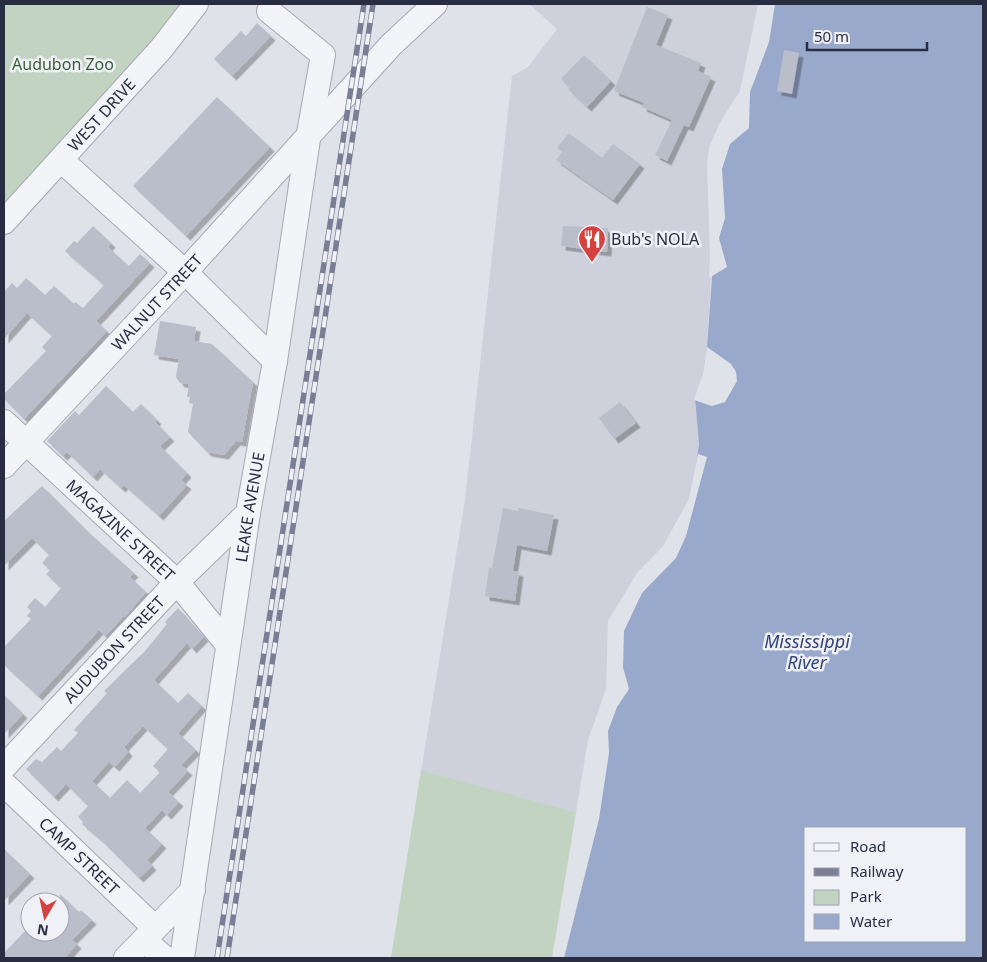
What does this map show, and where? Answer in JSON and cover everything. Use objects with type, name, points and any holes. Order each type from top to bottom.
[{"type":"street","name":"WEST DRIVE","points":[[4,222],[161,49],[196,4]]},
{"type":"street","name":"WALNUT STREET","points":[[4,466],[308,139],[391,45],[435,4]]},
{"type":"street","name":"LEAKE AVENUE","points":[[182,958],[248,513],[275,361],[308,139],[323,55],[269,11]]},
{"type":"street","points":[[61,160],[185,272],[275,361]]},
{"type":"street","name":"MAGAZINE STREET","points":[[4,422],[177,582],[228,646]]},
{"type":"street","name":"AUDUBON STREET","points":[[4,767],[177,582],[248,513]]},
{"type":"street","name":"CAMP STREET","points":[[4,784],[149,934],[165,958]]},
{"type":"street","points":[[126,958],[193,890]]},
{"type":"shaded area","points":[[529,4],[761,4],[711,278],[707,347],[703,373],[695,399],[699,444],[691,499],[608,689],[578,813],[391,958],[465,500],[512,76],[528,67],[557,29]]},
{"type":"green space","name":"Audubon Zoo","points":[[4,4],[201,4],[4,215]]},
{"type":"green space","points":[[421,770],[578,813],[555,958],[391,958]]},
{"type":"water","name":"Mississippi River","points":[[761,4],[983,4],[983,958],[555,958],[608,689],[610,623],[665,547],[691,499],[699,444],[695,399],[703,373],[707,347],[712,277],[710,215],[742,92]]},
{"type":"pier","points":[[758,4],[775,4],[769,42],[750,92],[749,128],[730,144],[722,169],[725,218],[719,238],[727,267],[709,278],[707,162],[709,148],[719,124],[740,91]]},
{"type":"pier","points":[[707,347],[731,364],[736,372],[737,381],[725,402],[712,406],[694,400],[703,373]]},
{"type":"pier","points":[[698,454],[707,457],[686,536],[676,558],[642,593],[624,631],[623,667],[629,689],[617,707],[608,731],[609,753],[599,819],[564,958],[552,958],[588,740],[606,689],[608,621],[637,573],[663,546],[689,499]]},
{"type":"building","points":[[647,7],[668,15],[656,45],[701,63],[698,71],[711,77],[689,127],[684,125],[667,161],[655,155],[672,120],[642,107],[644,103],[614,91]]},
{"type":"building","points":[[257,23],[271,36],[232,76],[214,59],[241,31],[246,36]]},
{"type":"building","points":[[784,50],[799,53],[792,94],[777,91]]},
{"type":"building","points":[[584,55],[611,81],[587,107],[568,89],[570,88],[561,79]]},
{"type":"building","points":[[217,97],[270,147],[186,236],[133,186]]},
{"type":"building","points":[[569,133],[602,158],[613,144],[640,164],[613,200],[556,160],[562,152],[557,148]]},
{"type":"building","points":[[93,226],[111,243],[108,247],[129,266],[140,254],[150,263],[96,321],[107,331],[24,419],[4,399],[4,394],[46,351],[42,347],[52,336],[27,313],[4,339],[4,292],[12,283],[17,288],[26,278],[45,295],[54,286],[74,304],[75,302],[83,308],[104,285],[65,251],[74,241],[77,243]]},
{"type":"building","points":[[563,226],[608,228],[607,252],[561,246]]},
{"type":"building","points":[[160,321],[196,327],[194,341],[212,344],[253,382],[242,442],[236,441],[224,455],[207,452],[188,432],[193,404],[189,403],[190,397],[187,397],[189,384],[180,383],[176,377],[179,359],[154,355]]},
{"type":"building","points":[[106,386],[133,412],[141,404],[157,420],[155,422],[170,437],[160,446],[187,473],[181,480],[187,485],[159,516],[124,485],[121,488],[100,469],[93,477],[67,452],[63,456],[47,441],[75,411],[79,415]]},
{"type":"building","points":[[620,402],[636,423],[614,439],[599,418]]},
{"type":"building","points":[[42,486],[87,531],[134,573],[130,577],[146,592],[125,617],[105,636],[99,630],[38,696],[4,665],[4,647],[31,619],[27,616],[31,611],[27,607],[35,598],[45,607],[61,588],[46,574],[50,570],[42,563],[49,555],[32,538],[4,566],[4,521]]},
{"type":"building","points":[[503,508],[518,511],[518,508],[554,515],[547,551],[517,545],[513,571],[519,572],[515,601],[485,596],[489,567],[492,568]]},
{"type":"building","points":[[178,608],[204,637],[192,649],[187,643],[154,680],[178,703],[188,693],[202,706],[178,733],[196,750],[181,765],[188,771],[168,792],[179,802],[167,815],[162,810],[145,828],[162,844],[147,860],[152,866],[139,878],[82,824],[83,822],[78,817],[88,806],[66,784],[54,797],[26,769],[36,759],[42,762],[57,747],[61,751],[78,733],[74,730],[107,693],[104,691],[145,651],[167,624],[165,622]],"holes":[[[143,726],[168,749],[153,766],[160,772],[140,793],[127,780],[110,798],[92,781],[109,762],[115,767],[128,752],[124,747]]]},
{"type":"building","points":[[4,695],[23,714],[4,734]]},
{"type":"building","points":[[4,849],[30,874],[4,901]]},
{"type":"building","points":[[70,903],[92,920],[72,940],[77,944],[65,958],[4,958],[4,953],[20,936],[20,942],[70,942]]},
{"type":"railway","points":[[217,958],[364,4]]},
{"type":"railway","points":[[227,958],[373,4]]},
{"type":"place","name":"Bub's NOLA","points":[[592,263]]}]
